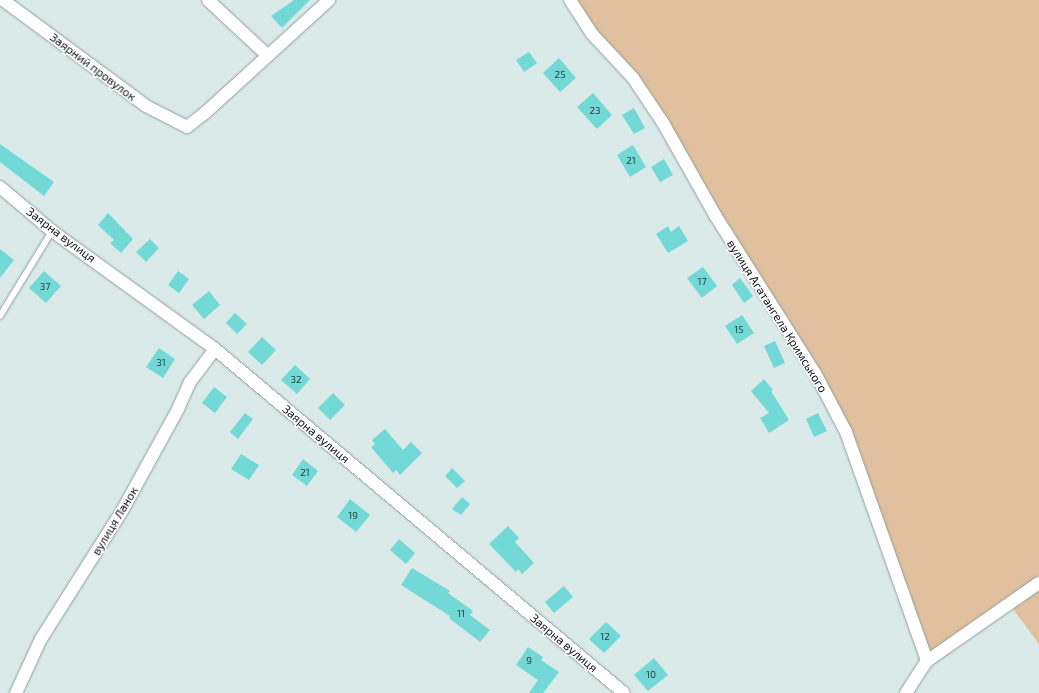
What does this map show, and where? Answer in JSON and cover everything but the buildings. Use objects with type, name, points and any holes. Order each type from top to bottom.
[{"type":"street","name":"Заярний провулок","points":[[3,0],[146,106],[187,127],[205,113],[267,55]]},
{"type":"street","points":[[208,0],[267,55],[329,0]]},
{"type":"street","name":"вулиця Агатангела Кримського","points":[[570,0],[592,34],[633,78],[663,123],[714,215],[815,373],[846,432],[927,661]]},
{"type":"street","name":"Заярна вулиця","points":[[0,187],[52,231],[215,349],[624,693]]},
{"type":"street","name":"вулиця Ланок","points":[[16,693],[41,639],[122,511],[178,409],[190,382],[215,349]]},
{"type":"street","points":[[906,693],[927,661],[1039,583]]},
{"type":"lane","points":[[0,316],[52,231]]},
{"type":"shaded area","points":[[574,0],[1039,0],[1039,575],[929,653],[909,591],[849,431],[718,213]]},
{"type":"shaded area","points":[[1039,590],[1039,644],[1013,609]]}]
